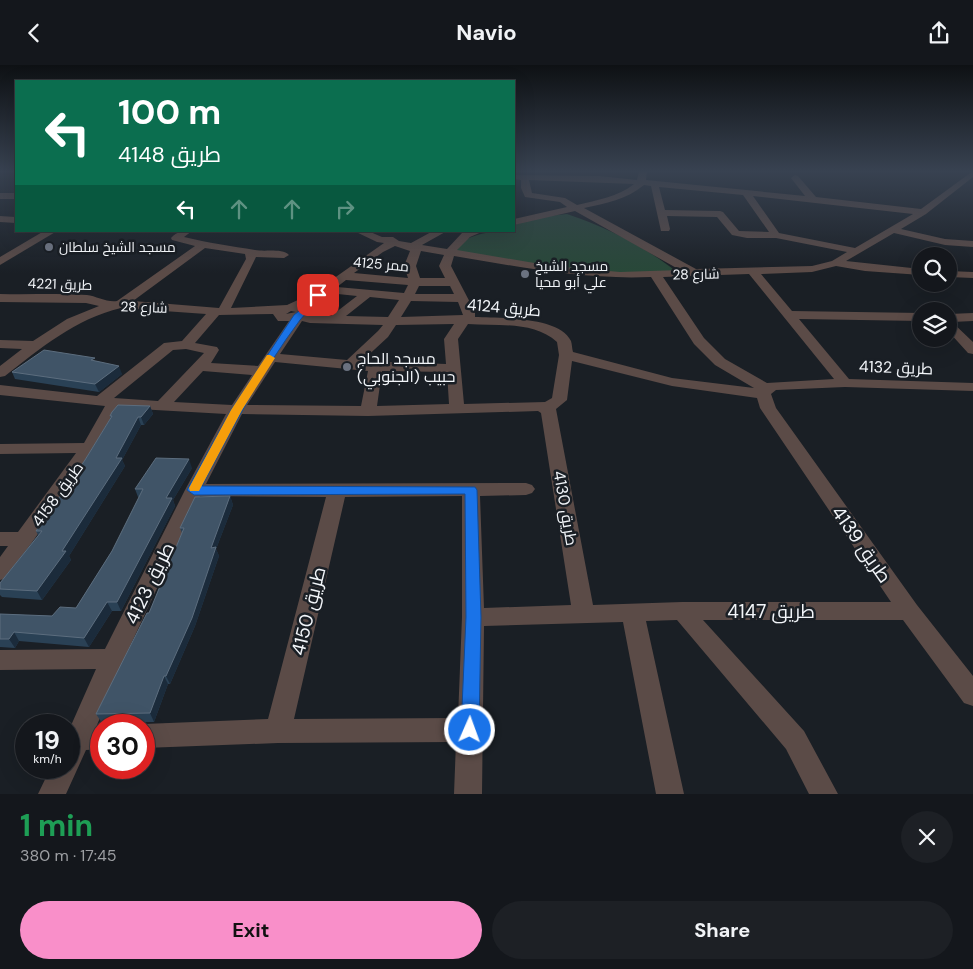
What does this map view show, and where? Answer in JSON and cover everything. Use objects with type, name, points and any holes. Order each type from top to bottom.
[{"type":"street","points":[[568,205],[694,273]]},
{"type":"street","points":[[515,222],[585,205]]},
{"type":"street","points":[[659,205],[665,229]]},
{"type":"street","points":[[719,205],[720,214]]},
{"type":"street","points":[[755,205],[776,235]]},
{"type":"street","points":[[854,205],[923,212]]},
{"type":"street","name":"شارع 28","points":[[361,232],[386,242],[413,248],[570,271],[620,275],[753,272],[812,269],[836,263],[933,205]]},
{"type":"street","points":[[661,213],[720,214],[724,216],[736,233],[776,235],[856,251]]},
{"type":"street","points":[[0,219],[15,220]]},
{"type":"street","points":[[892,231],[945,242],[973,244]]},
{"type":"street","points":[[0,262],[50,232]]},
{"type":"street","points":[[351,364],[392,322],[407,297],[414,282],[410,266],[413,248],[423,239],[440,232]]},
{"type":"street","points":[[448,232],[466,235]]},
{"type":"street","points":[[457,409],[451,339],[458,327],[466,320],[469,312],[445,266],[449,254],[460,240],[466,235],[476,232]]},
{"type":"street","points":[[182,234],[182,240],[203,245],[284,255]]},
{"type":"street","points":[[292,315],[313,303],[322,292],[386,242]]},
{"type":"street","points":[[115,305],[203,245]]},
{"type":"street","points":[[186,345],[219,312],[251,259],[248,252]]},
{"type":"street","points":[[836,263],[865,268],[912,271]]},
{"type":"street","name":"طريق 4132","points":[[753,272],[845,383],[973,387]]},
{"type":"street","points":[[957,274],[973,275]]},
{"type":"street","points":[[655,275],[700,341],[720,362],[765,392]]},
{"type":"street","name":"ممر 4125","points":[[344,276],[414,282],[454,282]]},
{"type":"street","name":"ممر 4125","points":[[322,292],[462,298]]},
{"type":"street","points":[[334,320],[366,294]]},
{"type":"street","points":[[431,298],[431,321]]},
{"type":"street","name":"طريق 4221","points":[[2,301],[86,299],[115,305]]},
{"type":"street","name":"شارع 28","points":[[0,373],[75,319],[115,305],[292,315]]},
{"type":"street","name":"طريق 4124","points":[[292,315],[334,320],[392,322],[466,320],[540,326],[554,332],[564,341],[566,355]]},
{"type":"street","name":"طريق 4123","points":[[97,714],[112,659],[194,490],[236,410],[266,364],[292,315]]},
{"type":"street","points":[[789,315],[912,317]]},
{"type":"street","points":[[957,317],[973,317]]},
{"type":"street","points":[[957,333],[973,350]]},
{"type":"street","points":[[0,344],[37,345]]},
{"type":"street","points":[[108,402],[169,346],[186,345],[212,350],[200,366],[162,406]]},
{"type":"street","points":[[0,390],[108,402],[236,410],[368,411],[544,407],[559,400],[566,355],[672,382],[765,392],[774,385],[845,383]]},
{"type":"street","points":[[200,366],[351,364],[376,367],[453,368]]},
{"type":"street","points":[[368,411],[376,367]]},
{"type":"street","name":"طريق 4139","points":[[765,392],[768,408],[909,611],[973,695]]},
{"type":"street","name":"طريق 4158","points":[[0,572],[89,448],[108,402]]},
{"type":"street","name":"طريق 4130","points":[[544,407],[549,411],[584,615]]},
{"type":"street","name":"طريق 4158","points":[[0,449],[89,448]]},
{"type":"street","points":[[194,490],[526,489]]},
{"type":"street","points":[[468,794],[473,617],[471,490]]},
{"type":"street","name":"طريق 4150","points":[[278,731],[337,491]]},
{"type":"street","name":"طريق 4158","points":[[0,539],[24,539]]},
{"type":"street","points":[[682,611],[795,740],[824,794]]},
{"type":"street","name":"طريق 4147","points":[[473,617],[633,614],[682,611],[909,611]]},
{"type":"street","points":[[633,614],[670,794]]},
{"type":"street","points":[[0,660],[112,659]]},
{"type":"street","points":[[155,736],[278,731],[470,730]]},
{"type":"street","name":"طريق 4123","points":[[80,748],[90,738]]},
{"type":"street","points":[[52,794],[59,779]]},
{"type":"green space","points":[[567,214],[596,225],[624,238],[677,272],[616,273],[567,270],[452,251],[465,240],[472,237],[488,233],[515,232],[515,225],[540,217]]},
{"type":"building","points":[[44,350],[95,358],[91,360],[119,366],[95,384],[12,372]]},
{"type":"building","points":[[118,405],[150,406],[141,417],[138,417],[116,458],[122,458],[62,551],[66,551],[37,591],[0,589],[0,583],[42,531],[36,531],[85,460],[112,416],[110,416],[112,412]]},
{"type":"building","points":[[156,458],[189,459],[166,498],[172,498],[117,602],[107,602],[84,638],[14,632],[9,639],[0,639],[0,614],[52,616],[60,607],[76,608],[112,551],[143,489],[135,489]]},
{"type":"building","points":[[230,496],[211,548],[216,547],[192,618],[166,676],[164,676],[150,713],[96,714],[147,613],[149,613],[184,528],[180,528],[195,497]]},
{"type":"slow traffic","points":[[195,488],[236,410],[270,358]]},
{"type":"place","name":"مسجد الشيخ سلطان","points":[[49,247]]},
{"type":"place","name":"مسجد الشيخ علي أبو محيا","points":[[525,274]]},
{"type":"place","name":"مسجد الحاج حبيب (الجنوبي)","points":[[347,367]]},
{"type":"route","points":[[318,295],[310,306],[303,310],[304,313],[298,317],[293,327],[288,331],[236,410],[194,490],[471,490],[473,617],[470,730]]}]
